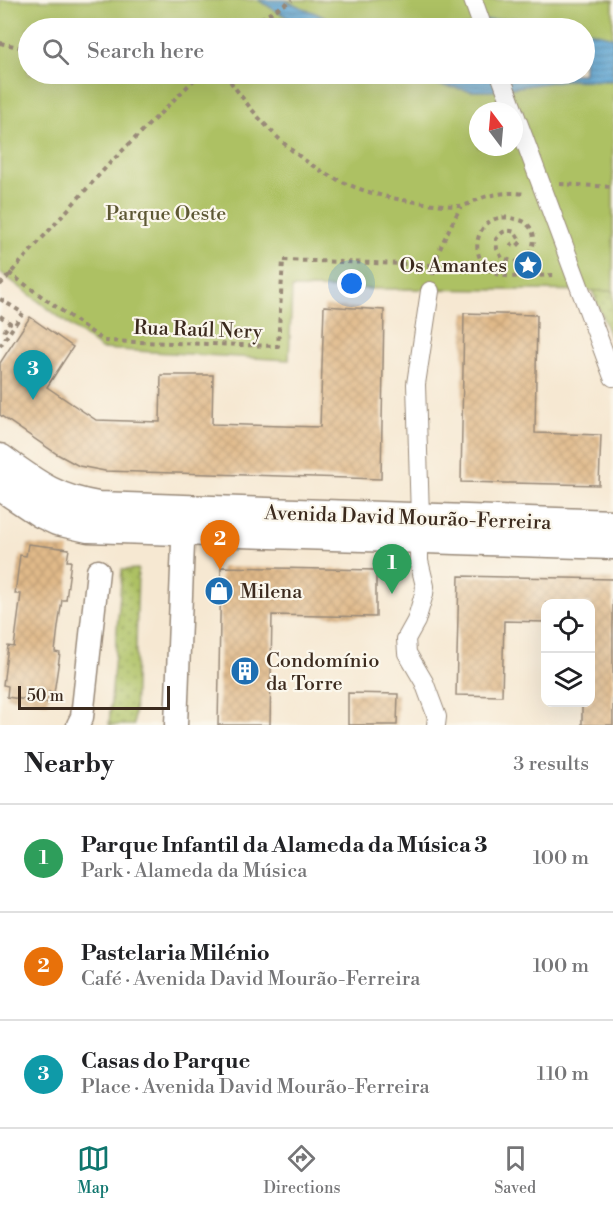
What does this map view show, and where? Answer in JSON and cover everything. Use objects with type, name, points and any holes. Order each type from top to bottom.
[{"type":"street","points":[[473,0],[479,18]]},
{"type":"street","points":[[504,84],[613,377]]},
{"type":"street","points":[[430,291],[416,384],[419,561],[425,586],[416,621],[406,639],[407,653],[424,682],[437,717],[436,725]]},
{"type":"street","name":"Avenida David Mourão-Ferreira","points":[[0,458],[45,489],[72,502],[184,520]]},
{"type":"street","name":"Avenida David Mourão-Ferreira","points":[[0,486],[40,513],[57,521],[88,528],[184,520],[420,528],[613,545]]},
{"type":"street","points":[[176,725],[184,520]]},
{"type":"street","name":"Avenida David Mourão-Ferreira","points":[[420,528],[613,524]]},
{"type":"street","points":[[78,725],[82,717],[98,571]]},
{"type":"path","points":[[262,18],[292,0]]},
{"type":"path","points":[[0,43],[18,47]]},
{"type":"path","points":[[0,285],[109,164],[190,84]]},
{"type":"path","points":[[232,84],[271,131],[297,155],[332,178],[396,200],[461,206],[488,196],[566,185],[613,187]]},
{"type":"path","points":[[430,291],[434,265],[461,206]]},
{"type":"path","points":[[510,243],[517,246],[521,242],[515,232],[509,230],[496,239],[497,249],[502,258],[516,262],[530,255],[535,243],[533,231],[526,223],[508,217],[496,218],[486,224],[480,232],[477,248],[482,261],[494,273],[515,276],[575,272]]},
{"type":"path","name":"Rua Raúl Nery","points":[[9,273],[104,341],[278,346],[283,260],[434,265]]},
{"type":"path","points":[[0,299],[23,313],[0,346]]},
{"type":"path","points":[[0,316],[10,323],[5,330],[0,327]]},
{"type":"green space","name":"Parque Oeste","points":[[0,0],[613,0],[613,291],[292,288],[289,360],[101,349],[0,272]]},
{"type":"green space","points":[[592,290],[613,291],[613,344]]},
{"type":"green space","points":[[138,569],[134,725],[109,725],[122,570]]},
{"type":"water","points":[[258,0],[284,0],[327,18],[288,18]]},
{"type":"water","points":[[595,32],[613,37],[613,81],[595,81]]},
{"type":"water","points":[[432,84],[539,84],[491,91],[472,91]]},
{"type":"building","points":[[324,306],[384,310],[381,479],[105,471],[79,466],[57,454],[0,415],[0,363],[30,317],[73,347],[47,387],[96,420],[160,422],[161,375],[213,375],[212,424],[320,427]]},
{"type":"building","points":[[464,313],[537,315],[535,433],[601,435],[599,485],[461,482]]},
{"type":"building","points":[[28,544],[69,549],[67,561],[71,561],[66,600],[62,600],[58,627],[55,652],[60,653],[54,693],[49,692],[48,703],[7,697],[8,686],[3,685],[8,646],[14,647],[21,594],[15,594],[20,555],[26,556]]},
{"type":"building","name":"Condomínio da Torre","points":[[221,567],[376,570],[376,617],[272,615],[270,725],[218,725]]},
{"type":"building","points":[[459,576],[613,579],[613,725],[582,725],[582,707],[595,707],[595,599],[541,599],[541,622],[504,621],[502,696],[456,695]]},
{"type":"building","name":"Condomínio da Torre","points":[[348,693],[398,694],[397,725],[348,725]]},
{"type":"place","name":"Os Amantes","points":[[528,265]]},
{"type":"place","name":"Casas do Parque","points":[[33,400]]},
{"type":"place","name":"Pastelaria Milénio","points":[[220,570]]},
{"type":"place","name":"Milena","points":[[219,591]]},
{"type":"place","name":"Parque Infantil da Alameda da Música 3","points":[[392,594]]},
{"type":"place","name":"Condomínio da Torre","points":[[245,671]]}]
